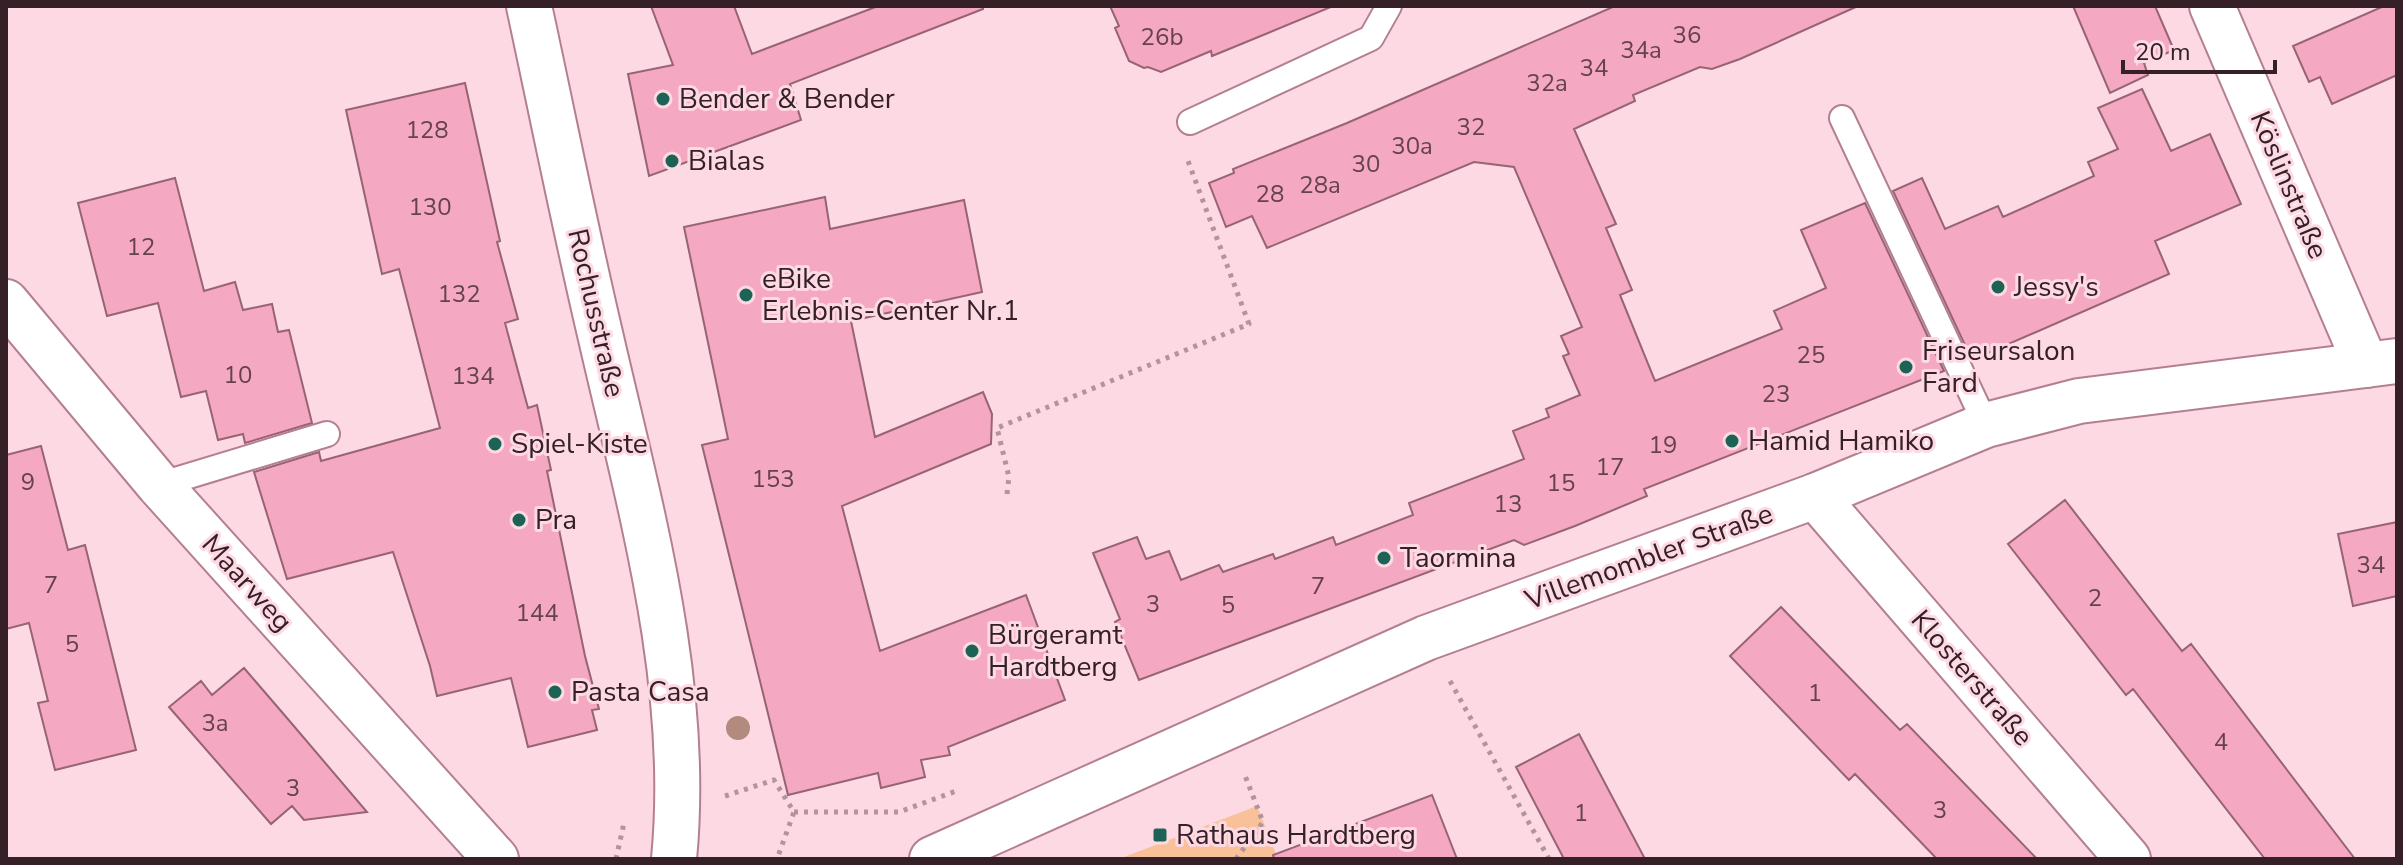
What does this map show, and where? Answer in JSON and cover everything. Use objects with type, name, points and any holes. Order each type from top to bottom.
[{"type":"street","name":"Rochusstraße","points":[[529,6],[666,636],[679,812],[674,859]]},
{"type":"street","name":"Köslinstraße","points":[[2212,6],[2382,363]]},
{"type":"street","name":"Maarweg","points":[[6,302],[159,485],[496,859]]},
{"type":"street","name":"Villemombler Straße","points":[[932,859],[1426,638],[1815,496],[1986,425],[2079,401],[2382,363]]},
{"type":"street","name":"Klosterstraße","points":[[1815,496],[2128,859]]},
{"type":"lane","points":[[1190,122],[1371,38],[1389,6]]},
{"type":"lane","points":[[1842,118],[1986,425]]},
{"type":"lane","points":[[159,485],[327,434]]},
{"type":"path","points":[[1007,494],[1009,477],[997,428],[1249,324],[1176,129],[1190,122]]},
{"type":"path","points":[[1426,638],[1549,859]]},
{"type":"path","points":[[794,812],[899,812],[973,785]]},
{"type":"path","points":[[1236,859],[1263,822]]},
{"type":"shaded area","points":[[1257,806],[1278,859],[1119,859]]},
{"type":"building","points":[[651,6],[734,6],[752,54],[878,6],[983,6],[983,9],[790,84],[801,120],[649,176],[628,74],[673,65]]},
{"type":"building","points":[[1110,6],[1331,7],[1212,56],[1211,51],[1161,72],[1129,61],[1115,28],[1119,26]]},
{"type":"building","points":[[1615,6],[1858,6],[1740,59],[1712,69],[1700,67],[1633,95],[1635,101],[1574,129],[1616,224],[1606,228],[1632,290],[1620,295],[1655,381],[1782,329],[1774,311],[1826,288],[1801,230],[1865,203],[1944,371],[1644,489],[1647,496],[1575,526],[1524,545],[1514,540],[1139,680],[1115,622],[1120,619],[1093,553],[1137,537],[1146,559],[1169,551],[1181,580],[1219,565],[1223,572],[1273,554],[1275,559],[1333,537],[1336,545],[1413,515],[1409,503],[1524,459],[1513,431],[1549,417],[1546,409],[1580,395],[1563,356],[1569,354],[1561,336],[1582,327],[1514,167],[1474,162],[1267,248],[1252,216],[1226,227],[1209,183],[1234,173],[1233,169],[1347,123]]},
{"type":"building","points":[[2073,6],[2155,6],[2174,50],[2144,63],[2148,75],[2110,93]]},
{"type":"building","points":[[2384,6],[2397,6],[2397,75],[2332,104],[2320,77],[2309,82],[2293,46]]},
{"type":"building","points":[[465,83],[500,241],[497,242],[518,319],[505,323],[528,408],[537,405],[551,470],[547,471],[599,709],[592,710],[597,730],[528,747],[511,678],[437,696],[393,552],[287,579],[254,472],[319,452],[321,461],[440,428],[399,269],[382,274],[346,110]]},
{"type":"building","points":[[2142,89],[2171,151],[2210,134],[2241,204],[2155,241],[2169,274],[1972,360],[1893,191],[1922,178],[1945,229],[1998,206],[2003,217],[2094,176],[2088,162],[2118,149],[2098,108]]},
{"type":"building","points":[[175,178],[204,291],[235,282],[243,310],[272,304],[278,332],[289,330],[312,423],[245,443],[243,434],[218,440],[206,391],[181,397],[158,303],[107,316],[78,203]]},
{"type":"building","points":[[825,197],[830,229],[964,200],[982,292],[851,321],[875,437],[983,392],[992,414],[991,444],[842,506],[880,651],[1026,595],[1065,700],[948,747],[950,755],[921,760],[925,777],[881,788],[878,773],[788,795],[702,445],[728,439],[684,227]]},
{"type":"building","points":[[41,446],[68,550],[85,545],[136,750],[55,770],[38,703],[48,701],[29,623],[6,629],[6,455]]},
{"type":"building","points":[[2065,500],[2182,651],[2191,644],[2355,859],[2265,859],[2133,689],[2126,695],[2008,544]]},
{"type":"building","points":[[2397,522],[2397,596],[2353,606],[2338,534]]},
{"type":"building","points":[[1781,607],[1900,730],[1907,724],[2037,859],[1937,859],[1855,774],[1849,780],[1730,656]]},
{"type":"building","points":[[244,668],[367,812],[304,820],[292,806],[271,824],[169,707],[201,681],[212,695]]},
{"type":"building","points":[[1579,734],[1645,859],[1564,859],[1516,767]]},
{"type":"building","points":[[1432,795],[1457,859],[1274,859],[1273,855]]},
{"type":"place","name":"Bender & Bender","points":[[663,99]]},
{"type":"place","name":"Bialas","points":[[672,161]]},
{"type":"place","name":"Jessy's","points":[[1998,287]]},
{"type":"place","name":"eBike Erlebnis-Center Nr.1","points":[[746,295]]},
{"type":"place","name":"Friseursalon Fard","points":[[1906,367]]},
{"type":"place","name":"Hamid Hamiko","points":[[1732,441]]},
{"type":"place","name":"Spiel-Kiste","points":[[495,444]]},
{"type":"place","name":"Pra","points":[[519,520]]},
{"type":"place","name":"Taormina","points":[[1384,558]]},
{"type":"place","name":"Bürgeramt Hardtberg","points":[[972,651]]},
{"type":"place","name":"Pasta Casa","points":[[555,692]]},
{"type":"place","name":"Rathaus Hardtberg","points":[[1160,835]]}]
